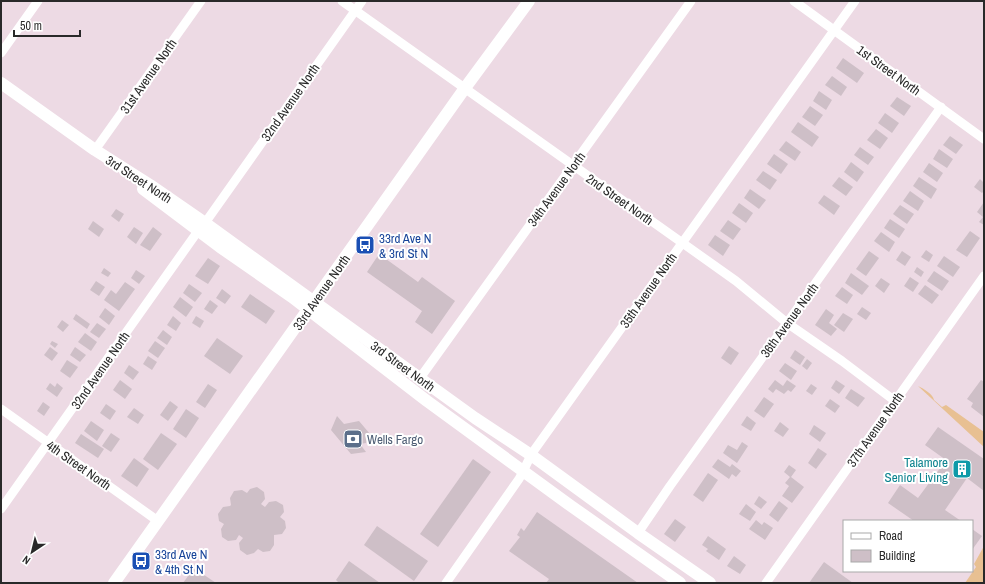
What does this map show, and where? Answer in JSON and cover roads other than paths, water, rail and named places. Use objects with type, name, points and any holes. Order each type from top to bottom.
[{"type":"main road","name":"33rd Avenue North","points":[[114,583],[465,88],[529,1]]},
{"type":"main road","name":"3rd Street North","points":[[1,83],[95,150],[118,170],[202,227],[285,293],[311,306],[420,378],[710,583]]},
{"type":"main road","name":"3rd Street North","points":[[311,306],[427,401],[680,583]]},
{"type":"street","points":[[1,53],[38,1]]},
{"type":"street","name":"31st Avenue North","points":[[95,150],[201,1]]},
{"type":"street","name":"2nd Street North","points":[[342,1],[736,281],[787,323],[842,361],[895,401]]},
{"type":"street","name":"32nd Avenue North","points":[[1,509],[362,1]]},
{"type":"street","name":"34th Avenue North","points":[[420,378],[691,1]]},
{"type":"street","name":"1st Street North","points":[[794,1],[984,139]]},
{"type":"street","name":"35th Avenue North","points":[[446,583],[524,472],[531,455],[855,1]]},
{"type":"street","name":"36th Avenue North","points":[[638,533],[940,107]]},
{"type":"street","name":"37th Avenue North","points":[[766,583],[984,276]]},
{"type":"street","name":"4th Street North","points":[[1,409],[158,521]]},
{"type":"place","name":"33rd Ave N & 3rd St N","points":[[365,245]]},
{"type":"place","name":"Wells Fargo","points":[[353,439]]},
{"type":"place","name":"Talamore Senior Living","points":[[962,469]]},
{"type":"place","name":"33rd Ave N & 4th St N","points":[[141,561]]}]
